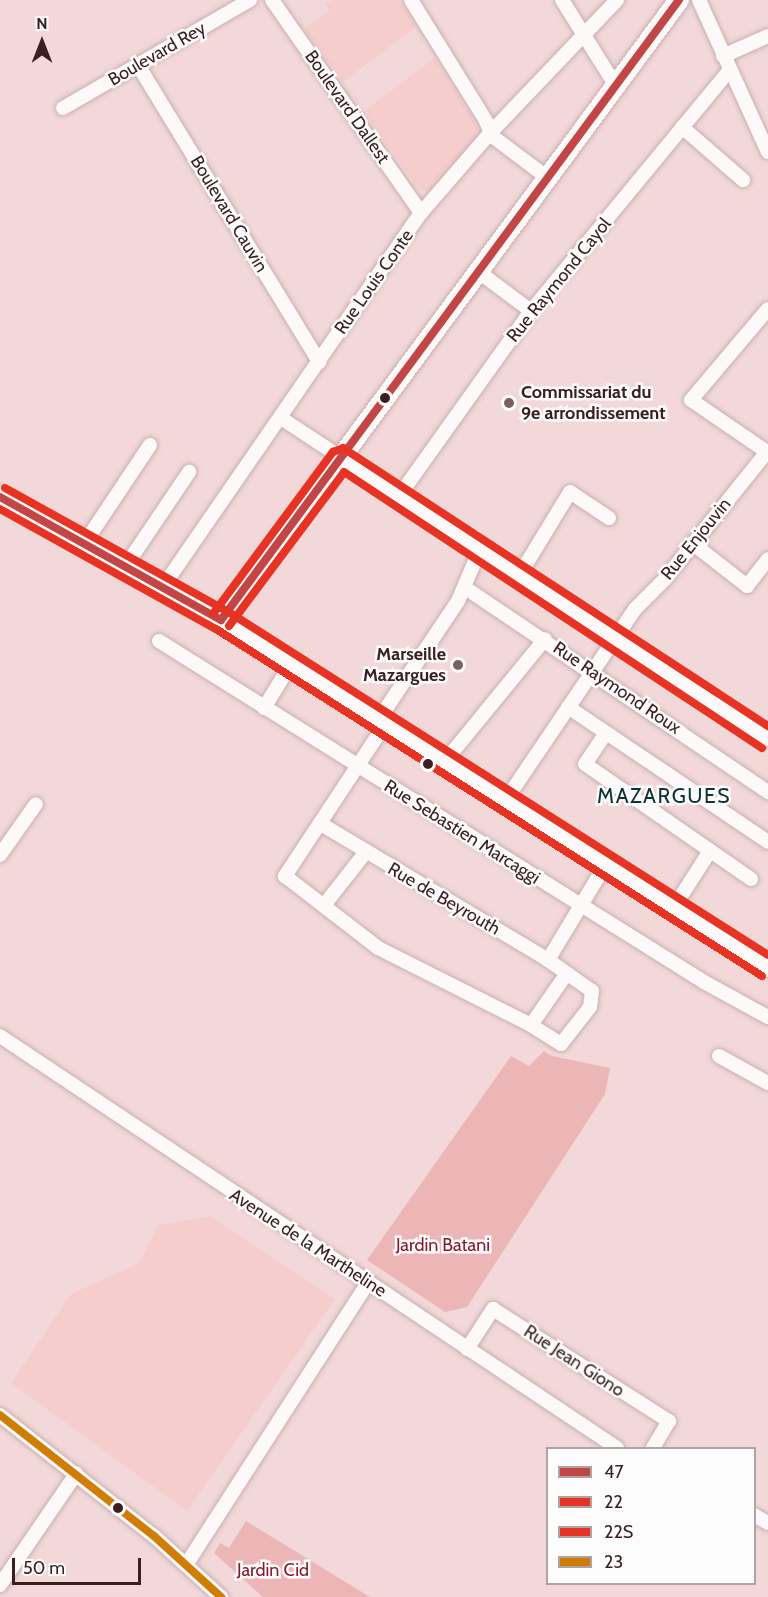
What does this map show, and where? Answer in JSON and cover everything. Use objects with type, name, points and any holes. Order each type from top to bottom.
[{"type":"street","name":"Boulevard Rey","points":[[63,108],[250,0]]},
{"type":"street","name":"Boulevard Dallest","points":[[272,0],[422,213]]},
{"type":"street","points":[[411,0],[490,133],[548,178]]},
{"type":"street","points":[[562,0],[615,86]]},
{"type":"street","name":"Rue Louis Conte","points":[[162,588],[422,213],[490,133],[582,34],[617,0]]},
{"type":"street","points":[[221,620],[679,0]]},
{"type":"street","points":[[699,0],[729,71],[768,152]]},
{"type":"street","points":[[723,56],[768,36]]},
{"type":"street","name":"Boulevard Cauvin","points":[[138,65],[319,362]]},
{"type":"street","name":"Rue Raymond Cayol","points":[[399,496],[531,311],[729,71]]},
{"type":"street","points":[[682,127],[743,180]]},
{"type":"street","points":[[479,272],[531,311]]},
{"type":"street","name":"Rue Enjouvin","points":[[507,798],[615,638],[767,452],[691,400],[768,309]]},
{"type":"street","points":[[281,418],[520,573],[768,739]]},
{"type":"street","points":[[84,544],[150,445]]},
{"type":"street","points":[[125,567],[189,472]]},
{"type":"street","points":[[520,573],[570,492],[609,518]]},
{"type":"street","points":[[0,497],[221,620],[507,798],[768,967]]},
{"type":"street","points":[[692,543],[747,586],[768,559]]},
{"type":"street","points":[[480,549],[459,601],[379,719],[380,732],[285,876],[325,904],[378,948],[531,1025],[566,976]]},
{"type":"street","name":"Rue Raymond Roux","points":[[464,587],[545,639],[768,792]]},
{"type":"street","points":[[447,760],[545,639]]},
{"type":"street","name":"Rue Sebastien Marcaggi","points":[[159,640],[580,905],[768,1017]]},
{"type":"street","points":[[264,708],[291,664]]},
{"type":"street","points":[[568,707],[768,842]]},
{"type":"street","points":[[606,733],[585,765],[751,879]]},
{"type":"street","points":[[0,855],[36,804]]},
{"type":"street","name":"Rue de Beyrouth","points":[[321,824],[364,853],[548,960],[566,976],[592,991],[590,1007],[561,1044],[531,1025]]},
{"type":"street","points":[[674,907],[710,851]]},
{"type":"street","points":[[325,904],[364,853]]},
{"type":"street","points":[[548,960],[606,864]]},
{"type":"street","name":"Avenue de la Martheline","points":[[0,1036],[614,1447]]},
{"type":"street","points":[[719,1056],[768,1083]]},
{"type":"street","points":[[186,1565],[369,1283]]},
{"type":"street","name":"Rue Jean Giono","points":[[467,1349],[493,1309],[669,1421],[654,1447]]},
{"type":"street","points":[[0,1414],[186,1565],[221,1597]]},
{"type":"street","points":[[0,1585],[76,1474]]},
{"type":"shaded area","points":[[332,0],[399,0],[416,27],[343,82],[304,28],[330,11],[325,4]]},
{"type":"shaded area","points":[[435,58],[483,135],[433,191],[420,190],[363,112]]},
{"type":"shaded area","points":[[210,1216],[335,1299],[187,1511],[11,1383],[71,1294],[139,1263],[158,1225]]},
{"type":"green space","name":"Jardin Batani","points":[[544,1051],[552,1056],[610,1068],[605,1094],[467,1307],[445,1312],[367,1260],[511,1056],[529,1066]]},
{"type":"green space","name":"Jardin Cid","points":[[246,1521],[370,1597],[263,1597],[214,1553],[220,1543],[229,1548]]},
{"type":"transit line","name":"47","points":[[221,620],[679,0]]},
{"type":"transit line","name":"22S","points":[[213,614],[333,452],[343,448],[768,726]]},
{"type":"transit line","name":"22","points":[[229,626],[344,472],[762,748]]},
{"type":"transit line","name":"22S","points":[[5,488],[227,611],[768,955]]},
{"type":"transit line","name":"47","points":[[0,497],[221,620]]},
{"type":"transit line","name":"22","points":[[0,509],[216,629],[762,976]]},
{"type":"transit line","name":"23","points":[[0,1415],[154,1536],[221,1597]]},
{"type":"place","name":"Commissariat du 9e arrondissement","points":[[509,403]]},
{"type":"place","name":"Marseille Mazargues","points":[[458,665]]},
{"type":"district","name":"MAZARGUES","points":[[664,796]]}]
